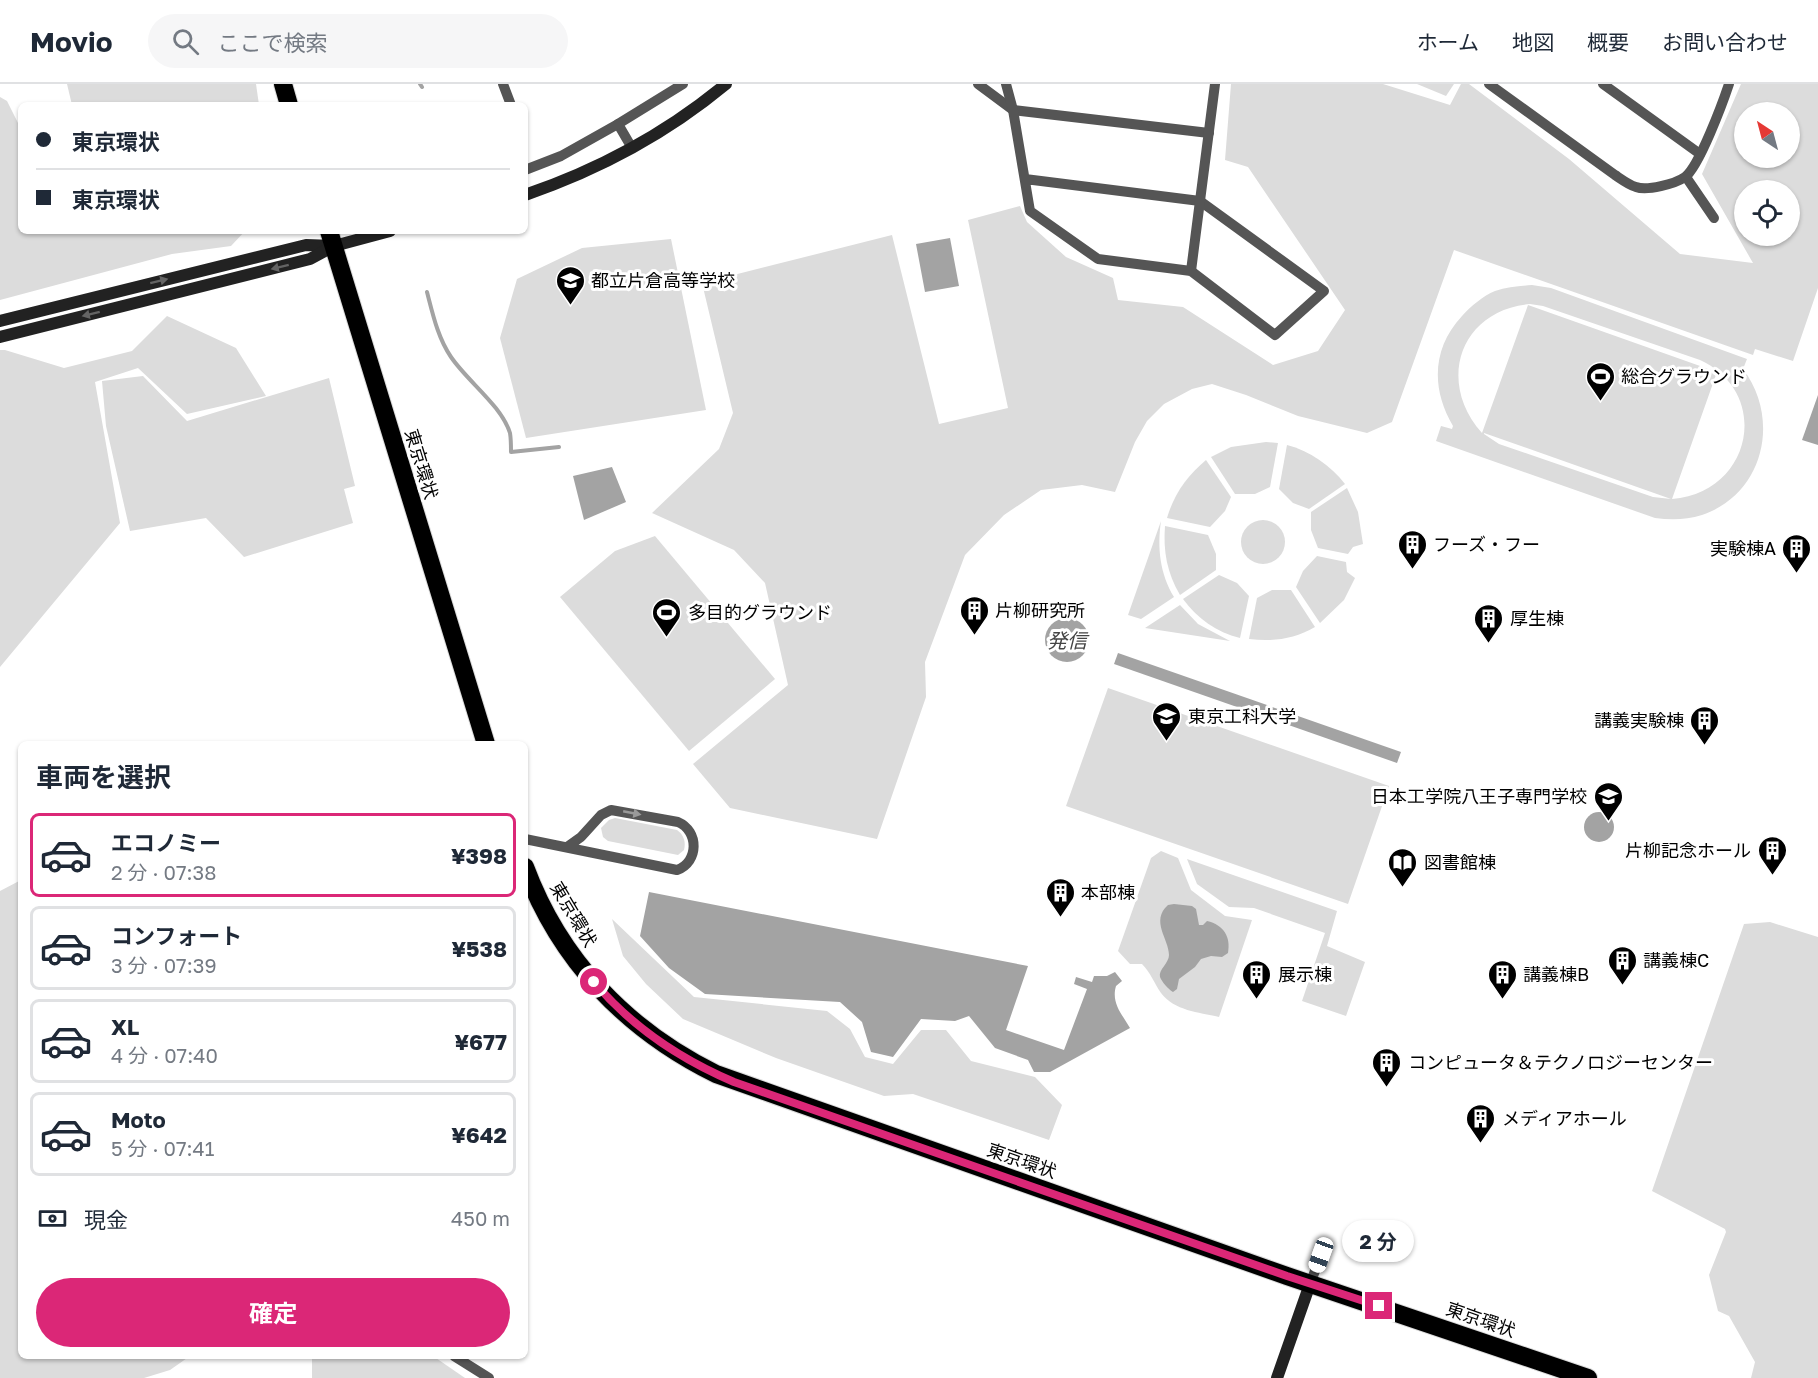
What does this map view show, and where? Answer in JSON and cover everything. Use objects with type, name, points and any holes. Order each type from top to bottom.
[{"type":"highway","points":[[283,84],[288,102]]},
{"type":"highway","name":"東京環状","points":[[332,238],[485,741]]},
{"type":"highway","name":"東京環状","points":[[528,874],[558,935],[602,992],[645,1031],[670,1050],[696,1064],[734,1082],[1310,1284],[1588,1378]]},
{"type":"street","points":[[503,84],[510,102]]},
{"type":"street","points":[[660,84],[666,94]]},
{"type":"street","points":[[528,169],[561,156],[682,84]]},
{"type":"street","points":[[528,194],[590,170],[632,148],[726,84]]},
{"type":"street","points":[[978,84],[1013,110],[1209,133]]},
{"type":"street","points":[[1006,84],[1013,110],[1030,211],[1098,259],[1191,271],[1275,335],[1324,291],[1200,201],[1025,179]]},
{"type":"street","points":[[1191,271],[1215,84]]},
{"type":"street","points":[[1489,84],[1606,169],[1636,187],[1658,188],[1686,177],[1700,154],[1730,84]]},
{"type":"street","points":[[1604,84],[1700,154]]},
{"type":"street","points":[[618,124],[632,148]]},
{"type":"street","points":[[1686,177],[1714,218]]},
{"type":"street","points":[[0,321],[306,244],[365,234]]},
{"type":"street","points":[[0,336],[310,260],[332,238]]},
{"type":"street","points":[[528,840],[676,870],[688,864],[694,842],[686,825],[611,810],[601,815],[581,837],[567,847]]},
{"type":"street","points":[[1277,1378],[1321,1255]]},
{"type":"street","points":[[459,1359],[489,1378]]},
{"type":"shaded area","points":[[67,84],[256,84],[259,102],[71,102]]},
{"type":"shaded area","points":[[1231,84],[1383,84],[1450,105],[1461,84],[1469,84],[1569,159],[1680,254],[1753,263],[1743,246],[1800,246],[1800,180],[1734,180],[1734,230],[1702,174],[1741,84],[1818,84],[1818,288],[1793,361],[1755,349],[1753,355],[1454,250],[1392,422],[1367,433],[1298,416],[1212,384],[1192,389],[1164,404],[1147,421],[1135,442],[1115,492],[1082,485],[1041,490],[1004,515],[965,555],[925,662],[926,697],[877,839],[730,808],[693,764],[788,685],[765,583],[734,550],[652,513],[719,449],[733,413],[702,283],[892,235],[939,424],[1008,408],[968,220],[1020,206],[1027,222],[1066,257],[1113,278],[1118,300],[1183,307],[1273,365],[1318,351],[1345,310],[1248,167],[1225,160]]},
{"type":"shaded area","points":[[1417,84],[1454,84],[1446,96]]},
{"type":"shaded area","points":[[0,97],[7,101],[18,123],[18,234],[242,234],[231,246],[172,254],[0,300]]},
{"type":"shaded area","points":[[671,239],[706,410],[526,438],[500,338],[517,279],[582,248]]},
{"type":"shaded area","name":"総合グラウンド","points":[[1532,285],[1551,288],[1747,359],[1743,369],[1755,389],[1761,410],[1763,432],[1760,453],[1752,473],[1740,490],[1723,505],[1702,515],[1678,519],[1655,518],[1436,441],[1441,426],[1452,429],[1453,426],[1441,398],[1438,383],[1440,355],[1452,328],[1477,302],[1495,291]],"holes":[[[1530,304],[1543,306],[1700,360],[1723,375],[1738,395],[1744,417],[1743,440],[1735,461],[1720,480],[1699,493],[1672,499],[1717,372],[1528,305],[1482,433],[1468,413],[1460,392],[1459,371],[1462,352],[1472,334],[1486,320],[1506,309]],[[1484,433],[1671,499],[1653,497],[1499,444]]]},
{"type":"shaded area","points":[[167,316],[236,348],[266,396],[187,414],[138,368],[95,382],[120,523],[0,667],[0,350],[64,368],[132,351]]},
{"type":"shaded area","points":[[143,376],[187,421],[329,378],[355,486],[344,489],[353,523],[244,557],[206,518],[130,531],[106,426],[102,381]]},
{"type":"shaded area","points":[[1266,442],[1278,443],[1270,487],[1255,494],[1235,494],[1211,457],[1231,447]]},
{"type":"shaded area","points":[[1287,445],[1319,460],[1345,484],[1309,509],[1293,503],[1279,489]]},
{"type":"shaded area","points":[[1206,460],[1231,497],[1225,511],[1210,527],[1167,518],[1182,486]]},
{"type":"shaded area","points":[[1347,488],[1358,512],[1363,544],[1353,547],[1348,554],[1318,548],[1311,530],[1311,512]]},
{"type":"shaded area","points":[[1263,520],[1278,527],[1285,542],[1278,557],[1263,564],[1248,557],[1241,542],[1248,527]]},
{"type":"shaded area","points":[[1161,521],[1159,541],[1161,560],[1174,597],[1141,619],[1128,615]]},
{"type":"shaded area","points":[[1165,526],[1208,535],[1216,554],[1216,570],[1180,595],[1167,562]]},
{"type":"shaded area","name":"多目的グラウンド","points":[[655,536],[775,679],[689,751],[560,597],[615,551]]},
{"type":"shaded area","points":[[1317,556],[1346,562],[1347,572],[1355,578],[1344,600],[1320,623],[1296,587],[1303,571]]},
{"type":"shaded area","points":[[1219,575],[1237,583],[1249,596],[1240,638],[1208,624],[1183,599]]},
{"type":"shaded area","points":[[1272,590],[1291,590],[1315,627],[1283,639],[1249,639],[1257,598]]},
{"type":"shaded area","points":[[1180,605],[1198,624],[1230,641],[1145,628]]},
{"type":"shaded area","points":[[1108,688],[1389,786],[1348,904],[1066,806]]},
{"type":"shaded area","points":[[615,818],[677,830],[684,839],[684,850],[678,855],[608,841],[603,837],[601,828],[609,820]]},
{"type":"shaded area","points":[[1161,851],[1178,858],[1191,890],[1225,916],[1252,920],[1219,1017],[1187,1010],[1173,1004],[1161,993],[1142,964],[1130,964],[1118,951],[1151,858]]},
{"type":"shaded area","points":[[1187,859],[1337,911],[1327,946],[1365,962],[1346,1016],[1302,1001],[1325,933],[1254,908],[1229,907],[1197,884]]},
{"type":"shaded area","points":[[18,882],[18,1359],[186,1359],[170,1370],[144,1378],[0,1378],[0,891]]},
{"type":"shaded area","points":[[612,919],[694,997],[827,1011],[850,1029],[865,1057],[893,1064],[921,1030],[946,1030],[971,1061],[1035,1077],[1062,1105],[1049,1140],[913,1094],[884,1096],[776,1058],[683,1019],[646,984],[623,956]]},
{"type":"shaded area","points":[[1770,922],[1818,937],[1818,1378],[1751,1378],[1755,1362],[1729,1316],[1718,1311],[1709,1275],[1726,1232],[1725,1229],[1652,1191],[1744,924]]},
{"type":"shaded area","points":[[312,1359],[437,1359],[465,1378],[312,1378]]},
{"type":"water","points":[[950,238],[959,286],[925,292],[916,244]]},
{"type":"water","points":[[1818,395],[1818,445],[1802,440]]},
{"type":"water","points":[[612,467],[626,502],[584,520],[573,476]]},
{"type":"water","name":"発信","points":[[1067,618],[1082,625],[1089,640],[1082,655],[1067,662],[1052,655],[1045,640],[1052,625]]},
{"type":"water","points":[[1118,653],[1401,752],[1397,763],[1114,664]]},
{"type":"water","points":[[1599,812],[1610,816],[1614,827],[1610,838],[1599,842],[1588,838],[1584,827],[1588,816]]},
{"type":"water","points":[[649,892],[1028,966],[1006,1030],[1064,1050],[1087,989],[1074,984],[1076,977],[1092,982],[1094,976],[1107,976],[1115,972],[1122,981],[1116,986],[1116,1003],[1130,1028],[1050,1072],[1034,1072],[1028,1060],[995,1048],[969,1016],[955,1021],[921,1019],[893,1057],[871,1052],[862,1022],[840,1002],[705,994],[669,968],[640,936]]},
{"type":"water","points":[[1168,905],[1192,906],[1196,909],[1199,925],[1207,921],[1218,925],[1225,932],[1229,947],[1228,953],[1222,957],[1211,956],[1201,959],[1195,967],[1179,979],[1177,989],[1173,992],[1160,977],[1169,955],[1160,924],[1163,911]]},
{"type":"waterway","points":[[427,292],[436,326],[446,350],[492,403],[506,423],[510,433],[511,452],[559,447]]},
{"type":"place","name":"都立片倉高等学校","points":[[570,306]]},
{"type":"place","name":"総合グラウンド","points":[[1600,402]]},
{"type":"place","name":"フーズ・フー","points":[[1412,570]]},
{"type":"place","name":"実験棟A","points":[[1797,574]]},
{"type":"place","name":"片柳研究所","points":[[974,636]]},
{"type":"place","name":"多目的グラウンド","points":[[667,638]]},
{"type":"place","name":"厚生棟","points":[[1489,644]]},
{"type":"place","name":"東京工科大学","points":[[1167,742]]},
{"type":"place","name":"講義実験棟","points":[[1705,746]]},
{"type":"place","name":"日本工学院八王子専門学校","points":[[1608,822]]},
{"type":"place","name":"片柳記念ホール","points":[[1772,876]]},
{"type":"place","name":"図書館棟","points":[[1403,888]]},
{"type":"place","name":"本部棟","points":[[1060,918]]},
{"type":"place","name":"講義棟C","points":[[1622,986]]},
{"type":"place","name":"展示棟","points":[[1257,1000]]},
{"type":"place","name":"講義棟B","points":[[1502,1000]]},
{"type":"place","name":"コンピュータ＆テクノロジーセンター","points":[[1387,1088]]},
{"type":"place","name":"メディアホール","points":[[1481,1144]]},
{"type":"route","points":[[594,982],[623,1013],[670,1050],[734,1082],[1333,1292],[1379,1306]]}]
